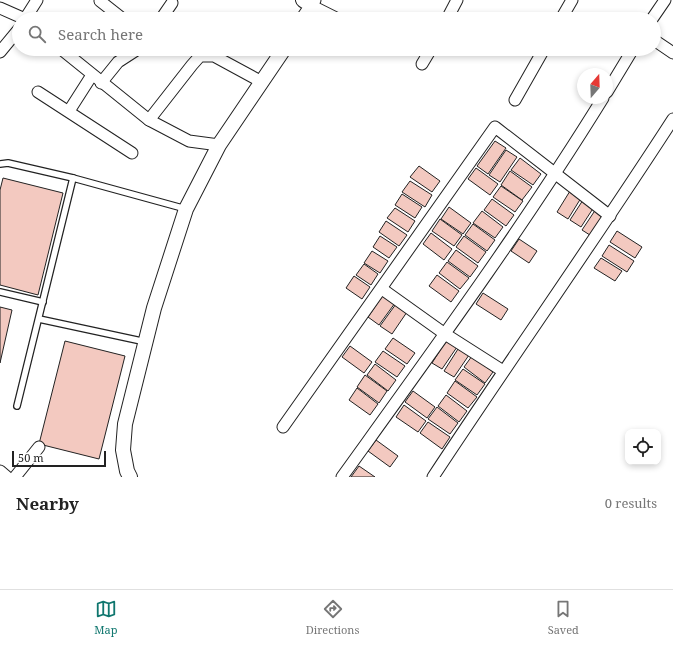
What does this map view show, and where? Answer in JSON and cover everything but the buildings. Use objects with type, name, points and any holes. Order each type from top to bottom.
[{"type":"street","points":[[29,12],[37,0]]},
{"type":"street","points":[[451,12],[457,0]]},
{"type":"street","points":[[565,12],[572,0]]},
{"type":"street","points":[[657,12],[665,0]]},
{"type":"street","points":[[100,1],[114,12]]},
{"type":"street","points":[[306,12],[310,2],[326,12]]},
{"type":"street","points":[[166,12],[172,3]]},
{"type":"street","points":[[0,8],[12,13]]},
{"type":"street","points":[[0,52],[12,37]]},
{"type":"street","points":[[661,45],[673,53]]},
{"type":"street","points":[[69,56],[101,83],[149,120],[189,141],[219,145]]},
{"type":"street","points":[[101,83],[118,62],[127,56]]},
{"type":"street","points":[[149,120],[200,56],[214,56],[262,82]]},
{"type":"street","points":[[130,477],[127,471],[123,450],[125,424],[147,342],[154,308],[186,209],[219,145],[279,56]]},
{"type":"street","points":[[422,64],[427,56]]},
{"type":"street","points":[[516,100],[540,56]]},
{"type":"street","points":[[613,82],[630,56]]},
{"type":"street","points":[[69,111],[92,75]]},
{"type":"street","points":[[38,92],[132,153]]},
{"type":"street","points":[[342,477],[445,334],[556,175],[599,104]]},
{"type":"street","points":[[433,477],[503,371],[610,216],[673,119]]},
{"type":"street","points":[[283,427],[382,289],[495,127],[610,216]]},
{"type":"street","points":[[382,289],[445,334],[503,371]]},
{"type":"street","points":[[15,477],[39,447]]},
{"type":"street","points":[[0,471],[7,477]]},
{"type":"lane","points":[[0,164],[8,163],[73,178],[186,209]]},
{"type":"lane","points":[[17,406],[73,178]]},
{"type":"lane","points":[[0,292],[43,302]]},
{"type":"lane","points":[[39,319],[147,342]]}]
